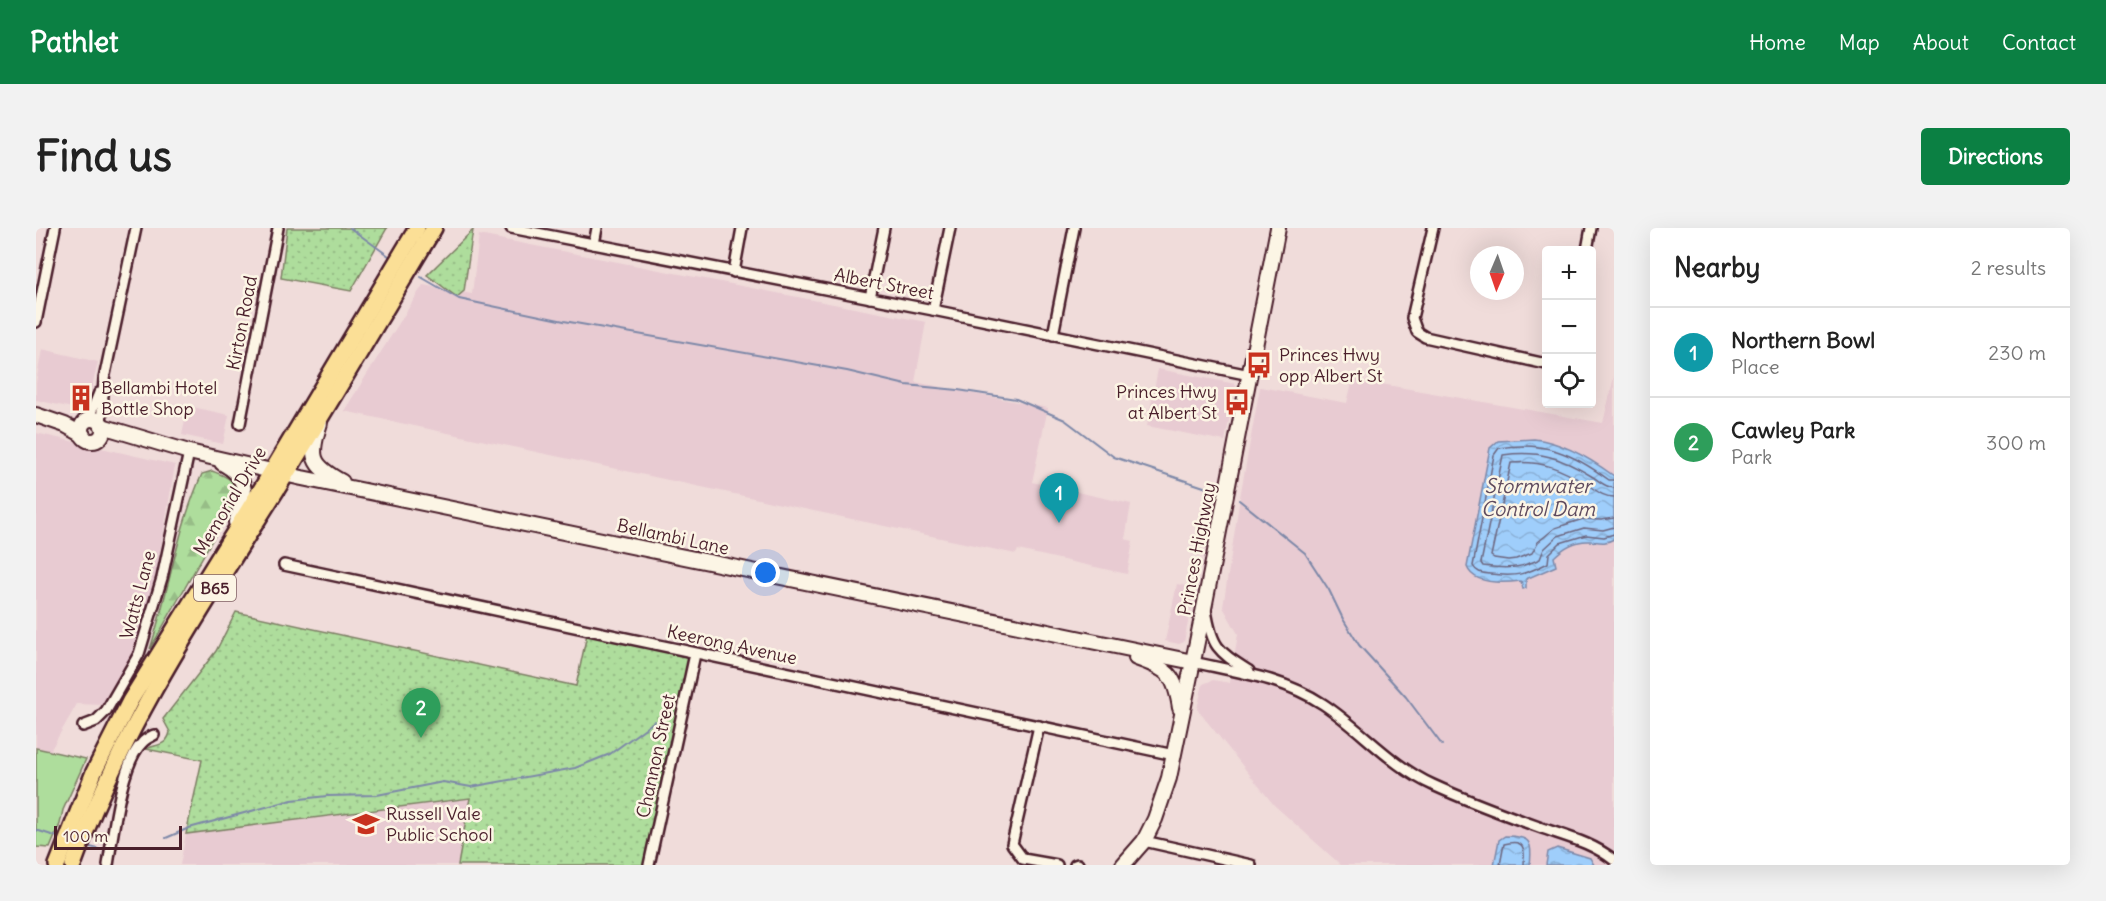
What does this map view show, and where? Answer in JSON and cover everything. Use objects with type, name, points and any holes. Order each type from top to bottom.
[{"type":"main road","name":"Memorial Drive","points":[[78,830],[98,801],[147,705],[220,580],[417,228]]},
{"type":"main road","name":"Memorial Drive","points":[[66,863],[94,772],[130,701],[227,544],[326,407],[434,228]]},
{"type":"main road","name":"Princes Highway","points":[[1124,865],[1144,841],[1161,805],[1174,755],[1278,228]]},
{"type":"main road","points":[[326,407],[316,437],[314,453],[316,461],[327,474],[353,488]]},
{"type":"main road","points":[[36,414],[95,427],[90,441],[60,423],[36,414]]},
{"type":"main road","name":"Bellambi Lane","points":[[95,427],[119,438],[147,441],[208,457],[353,488],[1193,662]]},
{"type":"main road","points":[[208,457],[234,471],[239,476],[244,490],[240,511],[227,544]]},
{"type":"main road","points":[[1083,640],[1140,659],[1168,672],[1178,690],[1182,716]]},
{"type":"street","points":[[36,322],[55,228]]},
{"type":"street","points":[[95,427],[136,228]]},
{"type":"street","name":"Kirton Road","points":[[240,424],[278,228]]},
{"type":"street","name":"Albert Street","points":[[511,228],[933,310],[1250,375]]},
{"type":"street","points":[[594,244],[597,228]]},
{"type":"street","points":[[734,272],[742,228]]},
{"type":"street","points":[[870,298],[884,228]]},
{"type":"street","points":[[933,310],[950,228]]},
{"type":"street","points":[[1053,334],[1074,228]]},
{"type":"street","points":[[1433,228],[1412,318],[1417,332],[1425,337],[1542,363]]},
{"type":"street","points":[[1588,246],[1591,228]]},
{"type":"street","points":[[36,421],[60,423]]},
{"type":"street","name":"Watts Lane","points":[[83,726],[96,721],[106,711],[139,654],[162,578],[189,452]]},
{"type":"street","name":"Keerong Avenue","points":[[284,565],[1174,755]]},
{"type":"street","points":[[1205,603],[1209,628],[1217,647],[1223,655],[1253,674]]},
{"type":"street","name":"Channon Street","points":[[650,865],[695,654]]},
{"type":"street","points":[[1193,662],[1253,674],[1292,687],[1323,704],[1402,767],[1430,784],[1485,807],[1597,847],[1614,860]]},
{"type":"street","points":[[1039,726],[1012,844],[1023,859],[1057,865]]},
{"type":"street","points":[[108,865],[128,768],[137,748],[143,741],[154,735]]},
{"type":"street","points":[[1144,841],[1222,862],[1251,865]]},
{"type":"shaded area","points":[[479,235],[926,322],[915,382],[1048,408],[1032,482],[1131,504],[1125,539],[1133,541],[1127,574],[1018,550],[1016,554],[344,411],[423,285],[472,294]]},
{"type":"shaded area","points":[[42,349],[98,362],[86,411],[36,400],[36,383]]},
{"type":"shaded area","points":[[1158,369],[1236,384],[1225,441],[1147,426]]},
{"type":"shaded area","points":[[1614,377],[1614,865],[1341,865],[1274,805],[1197,709],[1203,684],[1213,680],[1230,683],[1238,634],[1223,607],[1260,387],[1347,403],[1353,379],[1603,423]]},
{"type":"shaded area","points":[[188,406],[229,415],[223,444],[182,435]]},
{"type":"shaded area","points":[[36,433],[175,465],[156,577],[136,648],[103,705],[77,704],[50,751],[36,748]]},
{"type":"shaded area","points":[[1177,584],[1195,588],[1184,642],[1179,644],[1165,641]]},
{"type":"shaded area","name":"Russell Vale Public School","points":[[470,798],[458,865],[180,865],[186,834]]},
{"type":"green space","points":[[287,228],[387,228],[351,291],[281,278]]},
{"type":"green space","points":[[473,230],[464,291],[457,297],[427,275]]},
{"type":"green space","points":[[212,471],[231,480],[235,500],[150,649],[193,495],[202,474]]},
{"type":"green space","points":[[236,612],[576,686],[587,634],[687,657],[688,667],[646,865],[458,865],[470,798],[186,834],[202,760],[146,749],[161,744],[169,737],[170,732],[163,719],[216,651]]},
{"type":"green space","points":[[36,748],[86,759],[63,810],[50,848],[36,847]]},
{"type":"water","name":"Stormwater Control Dam","points":[[1534,439],[1576,452],[1614,476],[1614,539],[1605,542],[1585,541],[1570,545],[1554,557],[1556,566],[1526,579],[1526,588],[1523,589],[1521,581],[1483,580],[1471,573],[1467,567],[1490,448],[1498,441]]},
{"type":"water","points":[[1505,836],[1520,837],[1528,841],[1531,850],[1530,865],[1494,865],[1499,840]]},
{"type":"water","points":[[1557,848],[1590,858],[1594,865],[1546,865],[1548,852]]},
{"type":"waterway","points":[[350,228],[393,259]]},
{"type":"waterway","points":[[421,277],[459,299],[564,321],[847,371],[906,385],[1016,399],[1065,420],[1114,457],[1210,489]]},
{"type":"waterway","points":[[1239,500],[1305,553],[1329,590],[1359,645],[1406,697],[1442,745]]},
{"type":"waterway","points":[[166,838],[189,828],[292,800],[327,796],[377,795],[443,782],[471,787],[575,768],[610,754],[655,721]]},
{"type":"waterway","points":[[36,830],[61,838]]},
{"type":"waterway","points":[[86,846],[98,849]]},
{"type":"place","name":"Princes Hwy opp Albert St","points":[[1259,365]]},
{"type":"place","name":"Bellambi Hotel Bottle Shop","points":[[81,398]]},
{"type":"place","name":"Princes Hwy at Albert St","points":[[1237,402]]},
{"type":"place","name":"Northern Bowl","points":[[1059,523]]},
{"type":"place","name":"Cawley Park","points":[[421,738]]},
{"type":"place","name":"Russell Vale Public School","points":[[366,824]]}]
